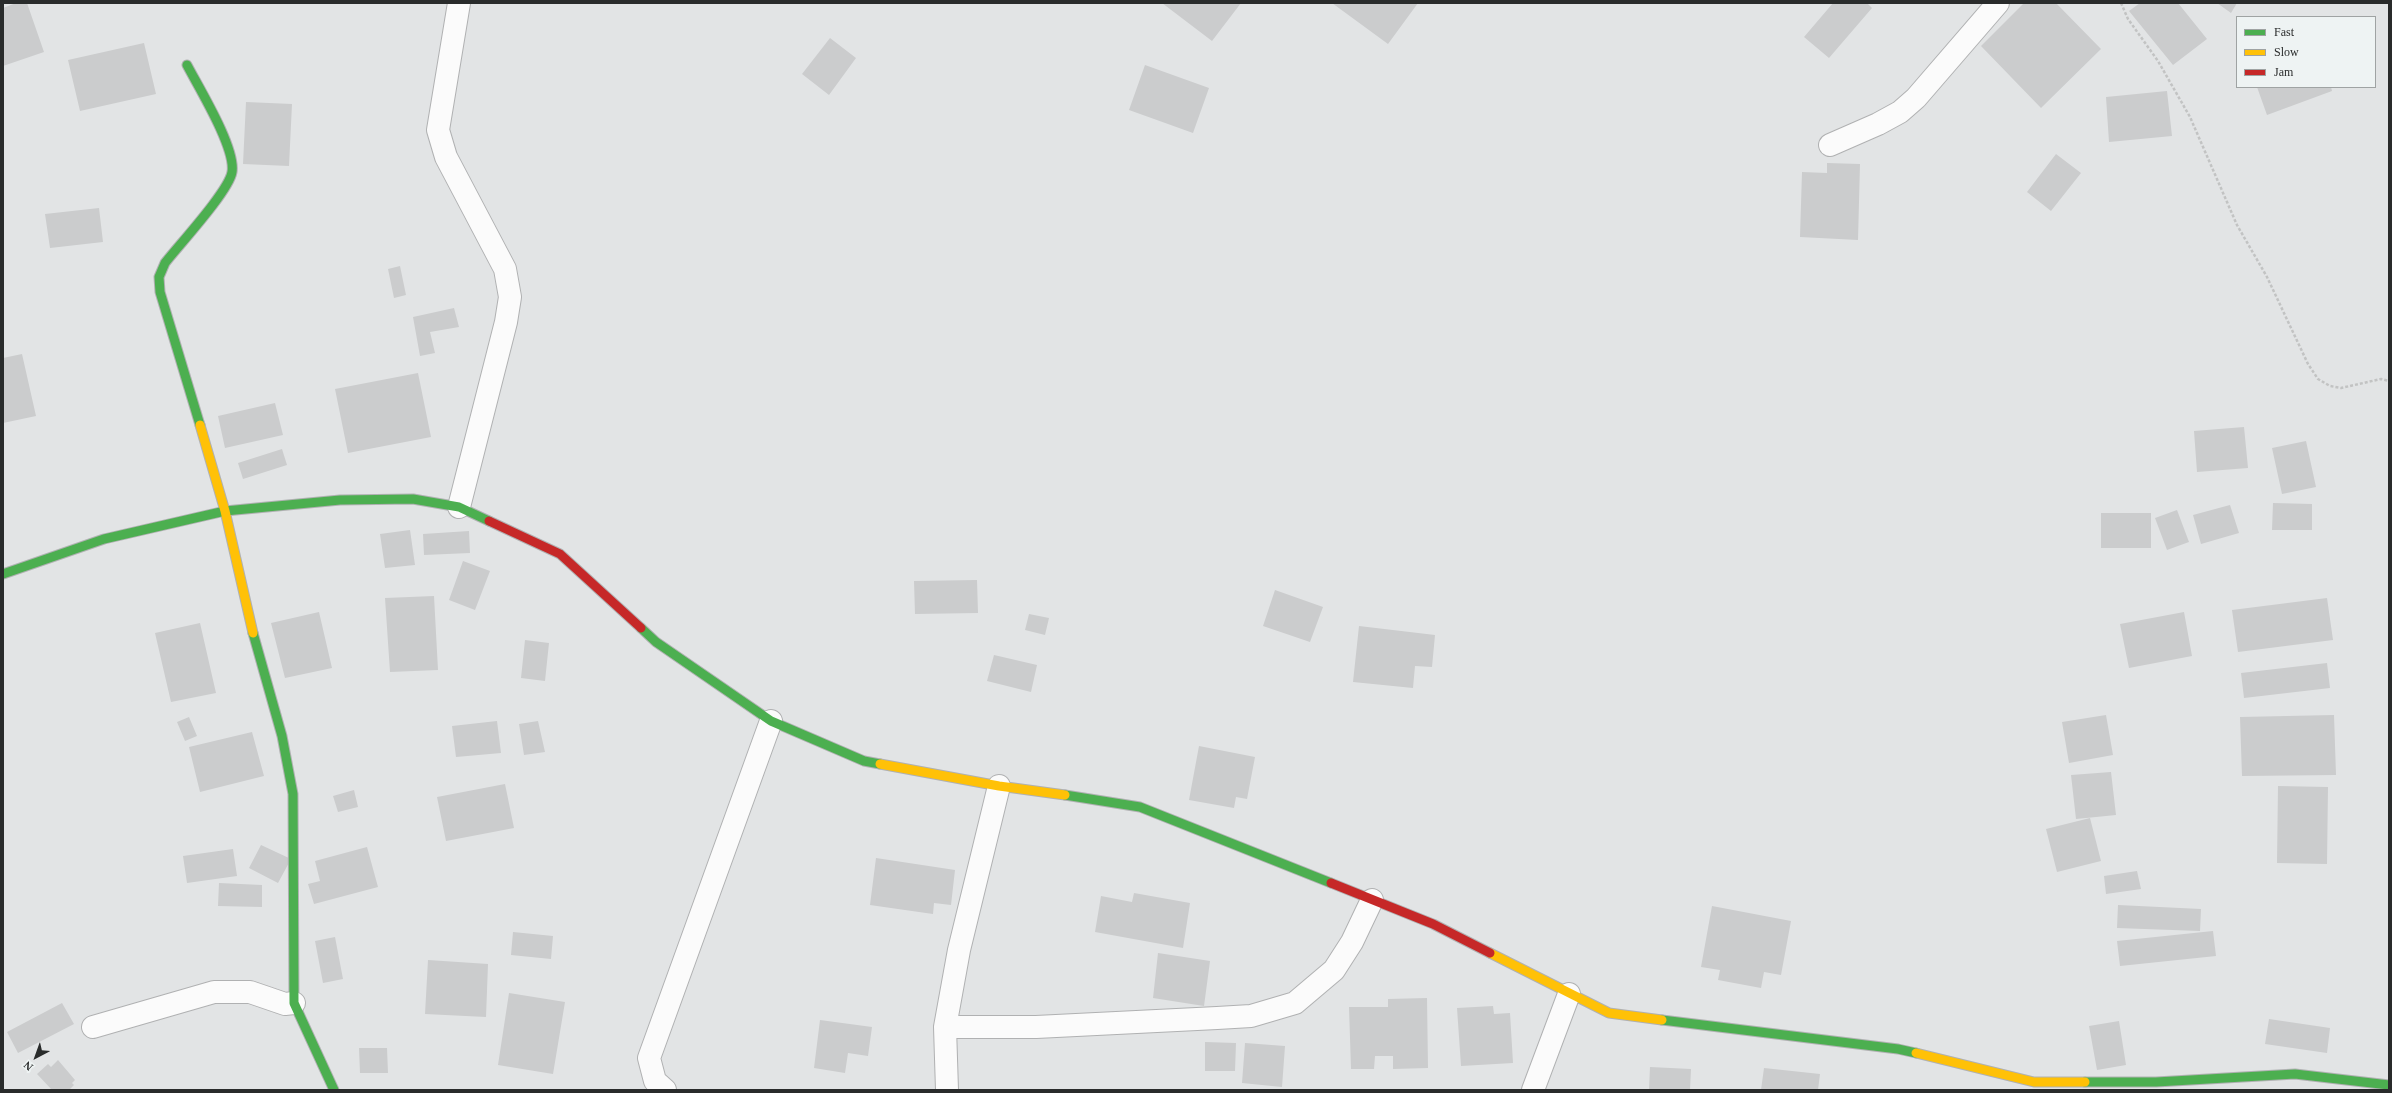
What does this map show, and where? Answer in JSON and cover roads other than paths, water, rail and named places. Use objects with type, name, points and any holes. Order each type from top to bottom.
[{"type":"street","points":[[458,3],[438,130],[446,156],[505,269],[510,297],[506,322],[459,507]]},
{"type":"street","points":[[1830,145],[1878,124],[1900,112],[1916,98],[1998,3]]},
{"type":"street","points":[[187,65],[230,151],[232,172],[219,193],[165,263],[159,277],[160,292],[225,511],[247,613],[282,736],[293,794],[294,1003],[334,1090]]},
{"type":"street","points":[[3,574],[104,539],[225,511],[340,500],[414,499],[459,507],[560,554],[656,642],[771,721],[864,761],[999,786],[1036,790],[1140,807],[1433,924],[1609,1013],[1898,1049],[2034,1082],[2156,1082],[2295,1074],[2389,1085]]},
{"type":"street","points":[[665,1090],[655,1081],[649,1058],[771,721]]},
{"type":"street","points":[[947,1090],[945,1027],[959,950],[999,786]]},
{"type":"street","points":[[945,1027],[1036,1027],[1251,1016],[1295,1003],[1334,970],[1352,942],[1372,900]]},
{"type":"street","points":[[93,1027],[214,992],[250,992],[285,1004],[294,1003]]},
{"type":"street","points":[[1533,1090],[1569,994]]}]
